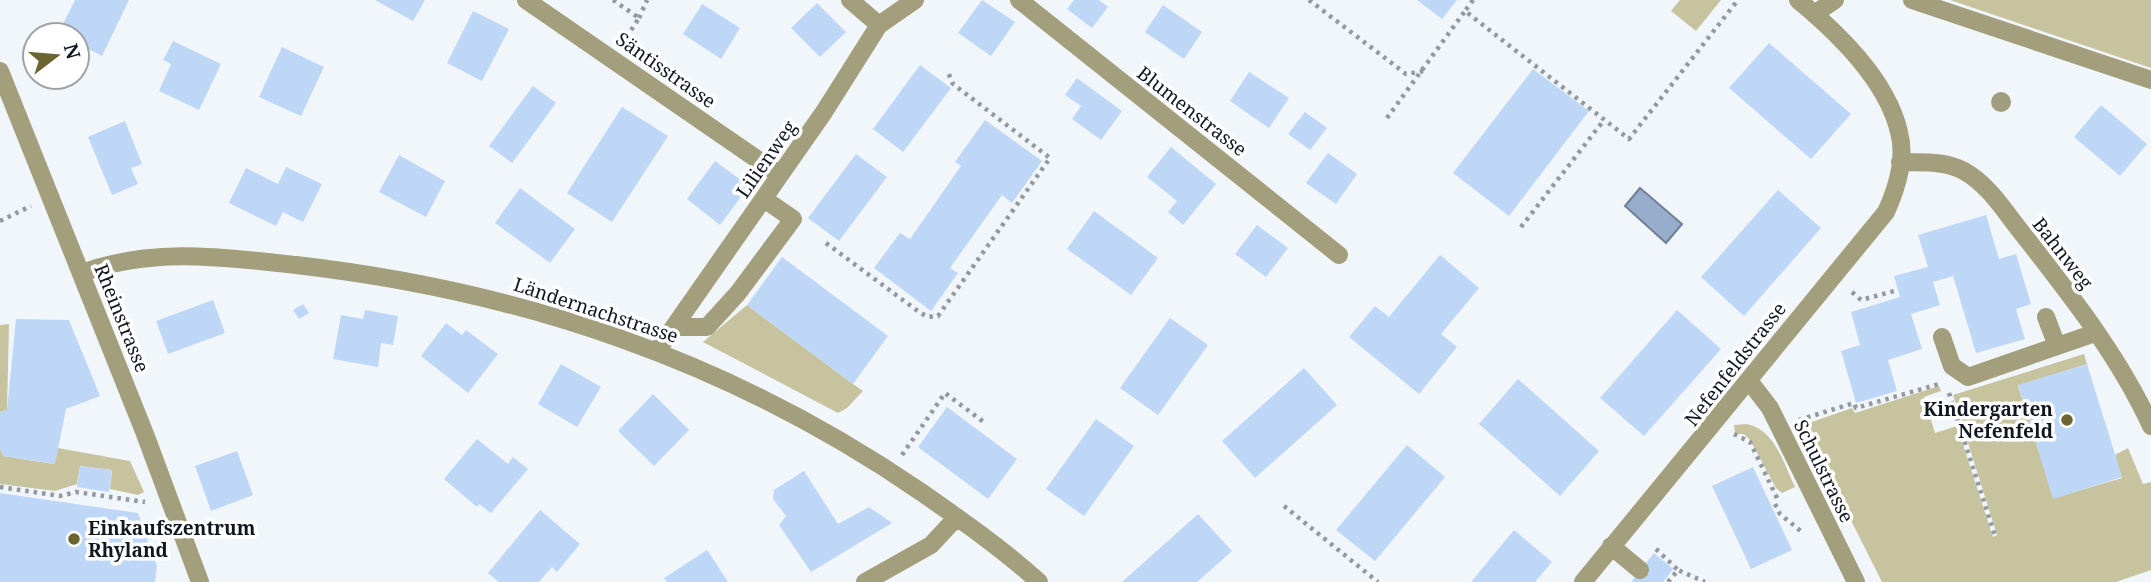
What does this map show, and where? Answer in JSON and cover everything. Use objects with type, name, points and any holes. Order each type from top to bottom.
[{"type":"street","name":"Säntisstrasse","points":[[526,0],[780,175]]},
{"type":"street","points":[[850,0],[879,25]]},
{"type":"street","name":"Lilienweg","points":[[657,351],[764,199],[879,25],[915,0]]},
{"type":"street","name":"Blumenstrasse","points":[[1019,0],[1339,255]]},
{"type":"street","name":"Nefenfeldstrasse","points":[[1583,582],[1750,382],[1779,341],[1886,212],[1896,190],[1900,133],[1879,83],[1798,0]]},
{"type":"street","points":[[1814,14],[1835,0]]},
{"type":"street","points":[[1912,0],[2151,80]]},
{"type":"street","name":"Rheinstrasse","points":[[0,71],[82,273],[200,582]]},
{"type":"street","name":"Bahnweg","points":[[1900,162],[1944,163],[1964,171],[1986,188],[2071,296],[2141,404],[2151,426]]},
{"type":"street","points":[[674,327],[707,327],[738,293],[793,219],[764,199]]},
{"type":"street","name":"Ländernachstrasse","points":[[82,273],[113,261],[140,256],[206,257],[360,272],[520,304],[657,351],[834,436],[891,470],[957,517],[1039,582]]},
{"type":"street","points":[[2046,317],[2057,346]]},
{"type":"street","points":[[1942,337],[1952,366],[1968,377],[2095,333]]},
{"type":"street","name":"Schulstrasse","points":[[1750,382],[1770,408],[1856,582]]},
{"type":"street","points":[[865,582],[932,545],[957,517]]},
{"type":"street","points":[[1611,546],[1640,570]]},
{"type":"path","points":[[613,0],[639,18]]},
{"type":"path","points":[[617,51],[639,18],[647,0]]},
{"type":"path","points":[[1309,0],[1406,74],[1424,71]]},
{"type":"path","points":[[1387,118],[1424,71],[1472,0]]},
{"type":"path","points":[[1465,11],[1629,139],[1738,0]]},
{"type":"path","points":[[826,243],[919,312],[928,317],[938,316],[1050,158],[953,84],[947,69]]},
{"type":"path","points":[[1521,227],[1604,120]]},
{"type":"path","points":[[0,220],[35,204]]},
{"type":"path","points":[[1846,287],[1861,300],[1898,290]]},
{"type":"path","points":[[1806,418],[1854,403],[1856,408],[1939,383]]},
{"type":"path","points":[[901,456],[945,393],[985,423]]},
{"type":"path","points":[[1950,396],[1995,536]]},
{"type":"path","points":[[1731,431],[1750,442],[1780,514],[1813,541]]},
{"type":"path","points":[[0,487],[60,496],[76,492],[153,503]]},
{"type":"path","points":[[1775,504],[1788,498]]},
{"type":"path","points":[[1284,506],[1378,582]]},
{"type":"path","points":[[1668,582],[1678,570],[1705,582]]},
{"type":"shaded area","points":[[1680,0],[1721,0],[1696,31],[1671,11]]},
{"type":"shaded area","points":[[1950,0],[2151,0],[2151,68]]},
{"type":"shaded area","points":[[747,305],[863,391],[847,408],[838,413],[703,342]]},
{"type":"shaded area","points":[[9,324],[7,410],[0,412],[0,325]]},
{"type":"shaded area","points":[[2084,354],[2087,364],[2018,386],[2054,498],[2122,478],[2115,455],[2128,448],[2143,484],[2151,482],[2151,570],[2116,582],[1882,582],[1803,425],[1852,408],[1855,413],[1939,386],[1941,391],[1924,397],[1935,433],[1957,426],[1993,537],[1997,535],[1953,395]]},
{"type":"shaded area","points":[[1747,424],[1757,427],[1772,441],[1795,487],[1782,493],[1776,488],[1750,440],[1744,434],[1735,434],[1734,425]]},
{"type":"shaded area","points":[[0,448],[3,456],[54,464],[58,448],[130,461],[144,492],[138,495],[110,489],[112,470],[80,466],[77,484],[55,491],[0,484]]},
{"type":"water","points":[[1640,188],[1682,224],[1666,243],[1625,206]]},
{"type":"building","points":[[75,0],[129,0],[102,56],[91,50],[91,21],[64,21]]},
{"type":"building","points":[[375,0],[425,0],[413,21]]},
{"type":"building","points":[[982,0],[1015,22],[991,56],[958,33]]},
{"type":"building","points":[[1074,0],[1099,0],[1108,7],[1092,28],[1067,9]]},
{"type":"building","points":[[1417,0],[1457,0],[1442,19]]},
{"type":"building","points":[[817,3],[846,32],[820,57],[791,28]]},
{"type":"building","points":[[702,4],[740,28],[721,59],[683,34]]},
{"type":"building","points":[[1163,5],[1202,32],[1184,59],[1145,32]]},
{"type":"building","points":[[473,11],[509,29],[482,81],[447,63]]},
{"type":"building","points":[[173,41],[221,64],[199,110],[159,91],[171,64],[163,60]]},
{"type":"building","points":[[1769,43],[1851,114],[1811,159],[1729,88]]},
{"type":"building","points":[[282,47],[324,67],[301,116],[259,97]]},
{"type":"building","points":[[920,65],[951,88],[903,152],[873,129]]},
{"type":"building","points":[[1533,69],[1589,111],[1509,216],[1453,173]]},
{"type":"building","points":[[1249,72],[1289,98],[1269,128],[1230,101]]},
{"type":"building","points":[[1077,78],[1122,111],[1101,140],[1072,119],[1081,106],[1065,95]]},
{"type":"building","points":[[533,86],[556,103],[512,163],[489,146]]},
{"type":"building","points":[[2101,105],[2147,144],[2120,176],[2074,137]]},
{"type":"building","points":[[622,107],[668,136],[612,222],[567,193]]},
{"type":"building","points":[[1305,112],[1327,128],[1310,150],[1288,134]]},
{"type":"building","points":[[985,120],[1042,161],[1012,203],[1002,195],[950,268],[958,273],[931,311],[874,268],[900,233],[910,239],[961,166],[955,162]]},
{"type":"building","points":[[125,121],[142,164],[131,168],[138,184],[112,195],[88,137]]},
{"type":"building","points":[[1171,147],[1216,184],[1183,225],[1168,212],[1177,201],[1147,177]]},
{"type":"building","points":[[1328,153],[1357,174],[1336,204],[1306,183]]},
{"type":"building","points":[[856,154],[887,177],[839,241],[808,218]]},
{"type":"building","points":[[399,155],[445,181],[426,217],[379,192]]},
{"type":"building","points":[[715,161],[749,186],[720,225],[687,199]]},
{"type":"building","points":[[286,167],[322,184],[303,222],[283,212],[276,226],[229,203],[246,168],[278,184]]},
{"type":"building","points":[[520,188],[575,229],[550,263],[495,223]]},
{"type":"building","points":[[1778,190],[1821,228],[1744,316],[1701,277]]},
{"type":"building","points":[[1094,211],[1158,258],[1131,295],[1067,249]]},
{"type":"building","points":[[1986,215],[1999,259],[2016,254],[2031,304],[2016,309],[2025,339],[1976,353],[1953,276],[1933,282],[1940,305],[1911,314],[1922,349],[1888,360],[1897,391],[1856,403],[1841,351],[1860,345],[1851,312],[1900,297],[1894,276],[1928,267],[1918,235]]},
{"type":"building","points":[[1257,225],[1288,248],[1266,277],[1235,254]]},
{"type":"building","points":[[1440,255],[1479,288],[1441,334],[1457,347],[1419,394],[1349,337],[1375,306],[1389,317]]},
{"type":"building","points":[[782,257],[888,336],[853,384],[747,305]]},
{"type":"building","points":[[213,300],[225,333],[168,354],[156,321]]},
{"type":"building","points":[[303,304],[309,313],[299,319],[293,310]]},
{"type":"building","points":[[365,310],[398,316],[393,345],[381,343],[378,367],[333,359],[341,315],[363,319]]},
{"type":"building","points":[[1677,310],[1721,349],[1644,436],[1600,398]]},
{"type":"building","points":[[1170,318],[1208,345],[1158,415],[1120,388]]},
{"type":"building","points":[[16,319],[69,320],[100,396],[66,409],[55,464],[3,456],[0,448],[0,412],[7,410]]},
{"type":"building","points":[[446,323],[462,335],[466,330],[498,354],[468,393],[421,356]]},
{"type":"building","points":[[561,364],[601,387],[577,427],[538,404]]},
{"type":"building","name":"Kindergarten Nefenfeld","points":[[2087,364],[2122,477],[2053,499],[2018,385]]},
{"type":"building","points":[[1304,368],[1337,405],[1255,478],[1222,441]]},
{"type":"building","points":[[1518,379],[1599,451],[1560,496],[1479,424]]},
{"type":"building","points":[[653,394],[689,430],[654,466],[618,431]]},
{"type":"building","points":[[947,407],[1017,459],[988,499],[918,447]]},
{"type":"building","points":[[1096,419],[1134,446],[1084,516],[1046,489]]},
{"type":"building","points":[[477,439],[508,464],[513,457],[528,469],[491,513],[479,504],[477,507],[444,479]]},
{"type":"building","points":[[1407,445],[1445,477],[1375,561],[1336,530]]},
{"type":"building","points":[[237,451],[253,495],[211,511],[195,466]]},
{"type":"building","points":[[80,466],[112,470],[109,492],[77,487]]},
{"type":"building","points":[[1753,467],[1792,550],[1751,569],[1712,486]]},
{"type":"building","points":[[804,471],[838,524],[869,507],[892,523],[811,572],[779,525],[786,516],[773,499],[774,490]]},
{"type":"building","name":"Einkaufszentrum Rhyland","points":[[0,493],[138,513],[157,566],[155,582],[0,582]]},
{"type":"building","points":[[540,510],[580,544],[557,572],[552,567],[539,582],[499,582],[488,573]]},
{"type":"building","points":[[1198,514],[1232,551],[1197,582],[1122,582]]},
{"type":"building","points":[[1514,530],[1552,562],[1535,582],[1471,582]]},
{"type":"building","points":[[707,550],[728,582],[667,582],[664,578]]},
{"type":"building","points":[[1654,553],[1673,569],[1663,582],[1631,582]]},
{"type":"place","name":"Kindergarten Nefenfeld","points":[[2067,420]]},
{"type":"place","name":"Einkaufszentrum Rhyland","points":[[74,539]]}]
